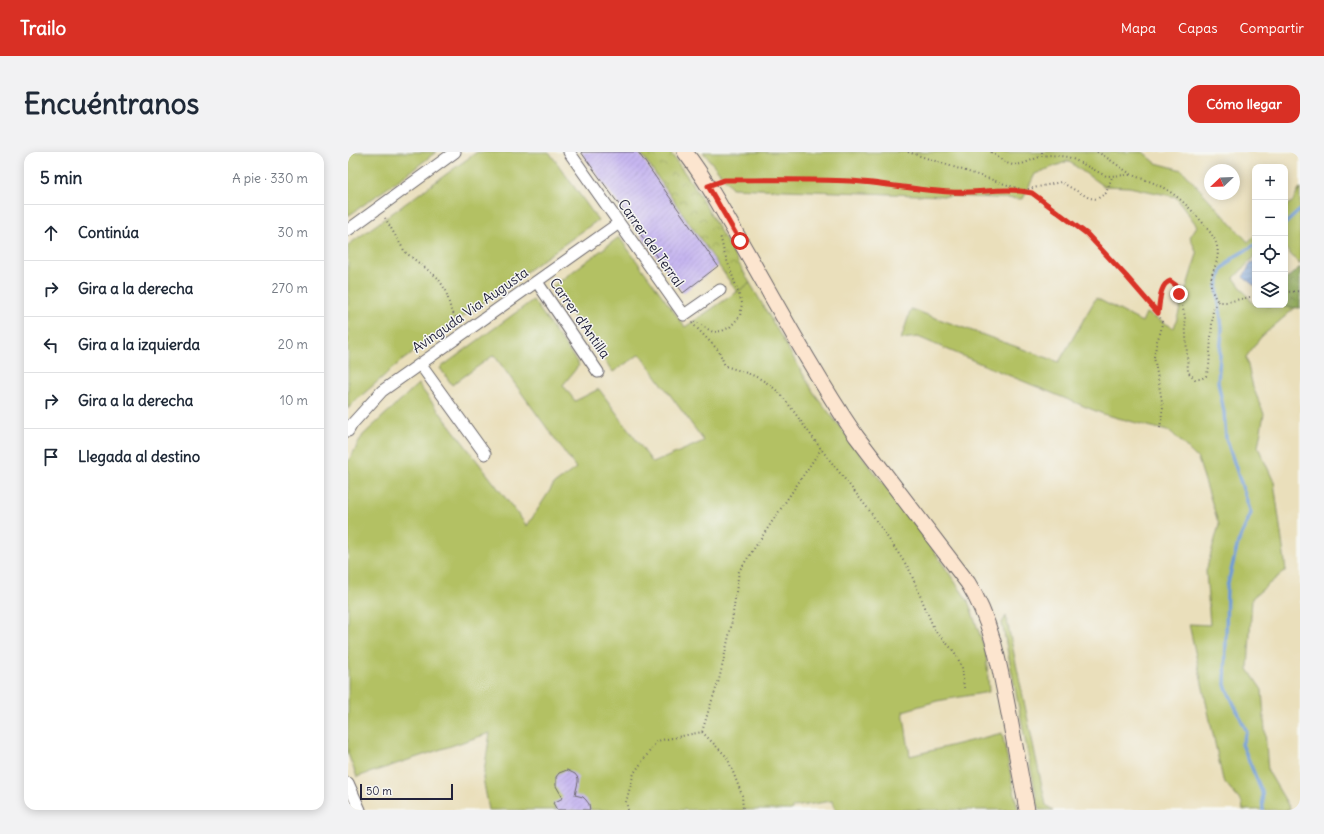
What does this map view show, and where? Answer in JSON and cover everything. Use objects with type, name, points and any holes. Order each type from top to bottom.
[{"type":"main road","points":[[685,152],[708,186],[806,357],[844,418],[968,584],[977,599],[986,618],[997,656],[1027,810]]},
{"type":"street","points":[[348,230],[455,152]]},
{"type":"street","name":"Carrer del Terral","points":[[568,152],[684,315],[720,290]]},
{"type":"street","name":"Avinguda Via Augusta","points":[[348,431],[352,424],[382,391],[619,223]]},
{"type":"street","name":"Carrer d'Antilla","points":[[537,282],[598,372]]},
{"type":"street","points":[[420,364],[485,454]]},
{"type":"street","points":[[348,783],[360,810]]},
{"type":"path","points":[[908,152],[1032,193],[1087,234],[1126,276],[1158,313],[1162,322],[1154,357],[1163,407],[1160,428]]},
{"type":"path","points":[[991,152],[1006,163],[1013,165],[1027,162],[1042,156],[1051,155],[1068,157],[1082,163],[1099,174],[1112,177],[1132,175]]},
{"type":"path","points":[[1097,152],[1132,175],[1157,184],[1175,194],[1212,234],[1217,246],[1218,255],[1210,280],[1213,295],[1219,302],[1227,302],[1252,297]]},
{"type":"path","points":[[708,186],[724,180],[850,181],[951,192],[976,192],[1023,190],[1061,182],[1089,198],[1097,199],[1106,193],[1112,177]]},
{"type":"path","points":[[378,209],[405,252],[438,278],[446,291],[451,310],[466,332]]},
{"type":"path","points":[[1158,313],[1163,287],[1166,282],[1170,281],[1177,286],[1185,317],[1188,372],[1196,379],[1201,379],[1206,376],[1209,368],[1213,309],[1219,302]]},
{"type":"path","points":[[1288,292],[1300,291]]},
{"type":"path","points":[[725,366],[748,373],[772,386],[784,398],[820,449],[869,510],[909,569],[935,631],[957,656],[962,668],[964,688]]},
{"type":"path","points":[[702,732],[719,680],[731,627],[738,571],[820,449]]},
{"type":"path","points":[[628,810],[626,802],[634,772],[657,741],[702,732]]},
{"type":"path","points":[[702,732],[727,757],[742,796],[743,810]]},
{"type":"green space","points":[[348,152],[436,152],[348,216]]},
{"type":"green space","points":[[477,152],[549,152],[598,220],[400,362],[348,409],[348,245]]},
{"type":"green space","points":[[640,152],[670,152],[696,189],[750,283],[737,292]]},
{"type":"green space","points":[[703,152],[1143,152],[1156,163],[1182,170],[1204,194],[1204,200],[1210,200],[1248,242],[1252,238],[1252,259],[1234,278],[1252,302],[1252,308],[1296,307],[1261,337],[1246,357],[1253,387],[1264,414],[1258,447],[1274,482],[1286,570],[1252,598],[1248,669],[1262,690],[1268,771],[1291,810],[1243,810],[1242,803],[1223,780],[1189,624],[1210,625],[1206,571],[1219,525],[1198,459],[1171,432],[1103,414],[918,337],[901,339],[911,309],[1059,362],[1096,298],[1142,322],[1146,313],[1174,328],[1197,254],[1190,237],[1197,226],[1176,197],[1129,187],[1103,186],[1068,161],[1035,174],[1023,199],[732,188]]},
{"type":"green space","points":[[1300,188],[1300,265],[1288,251],[1288,205],[1293,201]]},
{"type":"green space","points":[[619,237],[685,327],[750,283],[814,393],[925,538],[968,601],[986,652],[989,692],[937,701],[903,711],[910,756],[1002,733],[1018,810],[836,810],[832,801],[793,807],[791,810],[489,810],[483,778],[490,733],[357,777],[348,754],[348,462],[363,435],[418,384],[527,526],[554,484],[576,468],[494,355],[452,385],[440,368],[533,300],[579,365],[563,385],[575,401],[599,389],[653,463],[704,441],[640,354],[613,372],[552,287]]},
{"type":"green space","points":[[1300,267],[1300,308],[1288,307],[1288,277]]},
{"type":"green space","points":[[1006,616],[1046,805],[1053,810],[1039,810],[1002,623]]},
{"type":"water","points":[[1252,263],[1252,284],[1243,277]]},
{"type":"building","points":[[581,152],[638,152],[718,266],[683,293]]},
{"type":"building","points":[[567,770],[575,774],[578,778],[575,795],[583,797],[586,800],[589,804],[590,810],[557,810],[553,803],[563,798],[556,786],[556,777],[559,773]]},
{"type":"waterway","points":[[1288,221],[1300,210]]},
{"type":"waterway","points":[[1252,247],[1234,257],[1222,269],[1217,287],[1222,328],[1218,382],[1224,412],[1226,438],[1251,513],[1238,543],[1227,587],[1225,685],[1247,732],[1242,744],[1262,792],[1263,810]]},
{"type":"route","points":[[740,241],[708,186],[724,180],[850,181],[951,192],[1023,190],[1032,193],[1087,234],[1158,313],[1163,287],[1166,282],[1170,281],[1177,286],[1179,294]]}]
